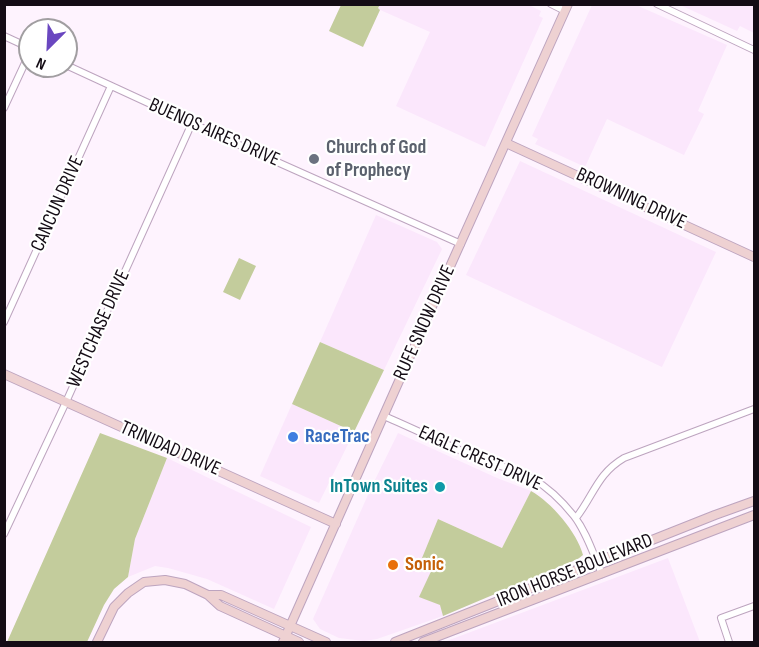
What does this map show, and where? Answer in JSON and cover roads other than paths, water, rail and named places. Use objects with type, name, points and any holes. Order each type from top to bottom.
[{"type":"street","points":[[551,4],[567,8]]},
{"type":"street","points":[[657,4],[754,50]]},
{"type":"street","name":"RUFE SNOW DRIVE","points":[[284,640],[567,8]]},
{"type":"street","points":[[4,36],[18,44]]},
{"type":"street","name":"BUENOS AIRES DRIVE","points":[[78,71],[461,244]]},
{"type":"street","points":[[4,108],[18,77]]},
{"type":"street","name":"CANCUN DRIVE","points":[[4,322],[111,86]]},
{"type":"street","name":"WESTCHASE DRIVE","points":[[4,534],[192,123]]},
{"type":"street","name":"BROWNING DRIVE","points":[[506,143],[754,257]]},
{"type":"street","name":"TRINIDAD DRIVE","points":[[4,374],[336,524]]},
{"type":"street","points":[[576,518],[587,504],[603,475],[612,465],[624,458],[754,409]]},
{"type":"street","name":"EAGLE CREST DRIVE","points":[[384,416],[532,479],[556,496],[576,518],[585,533],[602,574]]},
{"type":"street","name":"IRON HORSE BOULEVARD","points":[[401,642],[754,501]]},
{"type":"street","name":"IRON HORSE BOULEVARD","points":[[423,642],[754,515]]},
{"type":"street","points":[[97,642],[114,607],[128,593],[144,582],[165,580],[185,584],[208,595],[220,606],[284,640],[299,642]]},
{"type":"street","points":[[208,595],[221,595],[326,642]]},
{"type":"street","points":[[729,642],[721,618],[754,606]]},
{"type":"place","name":"Church of God of Prophecy","points":[[314,159]]},
{"type":"place","name":"RaceTrac","points":[[293,437]]},
{"type":"place","name":"InTown Suites","points":[[440,487]]},
{"type":"place","name":"Sonic","points":[[393,565]]}]
